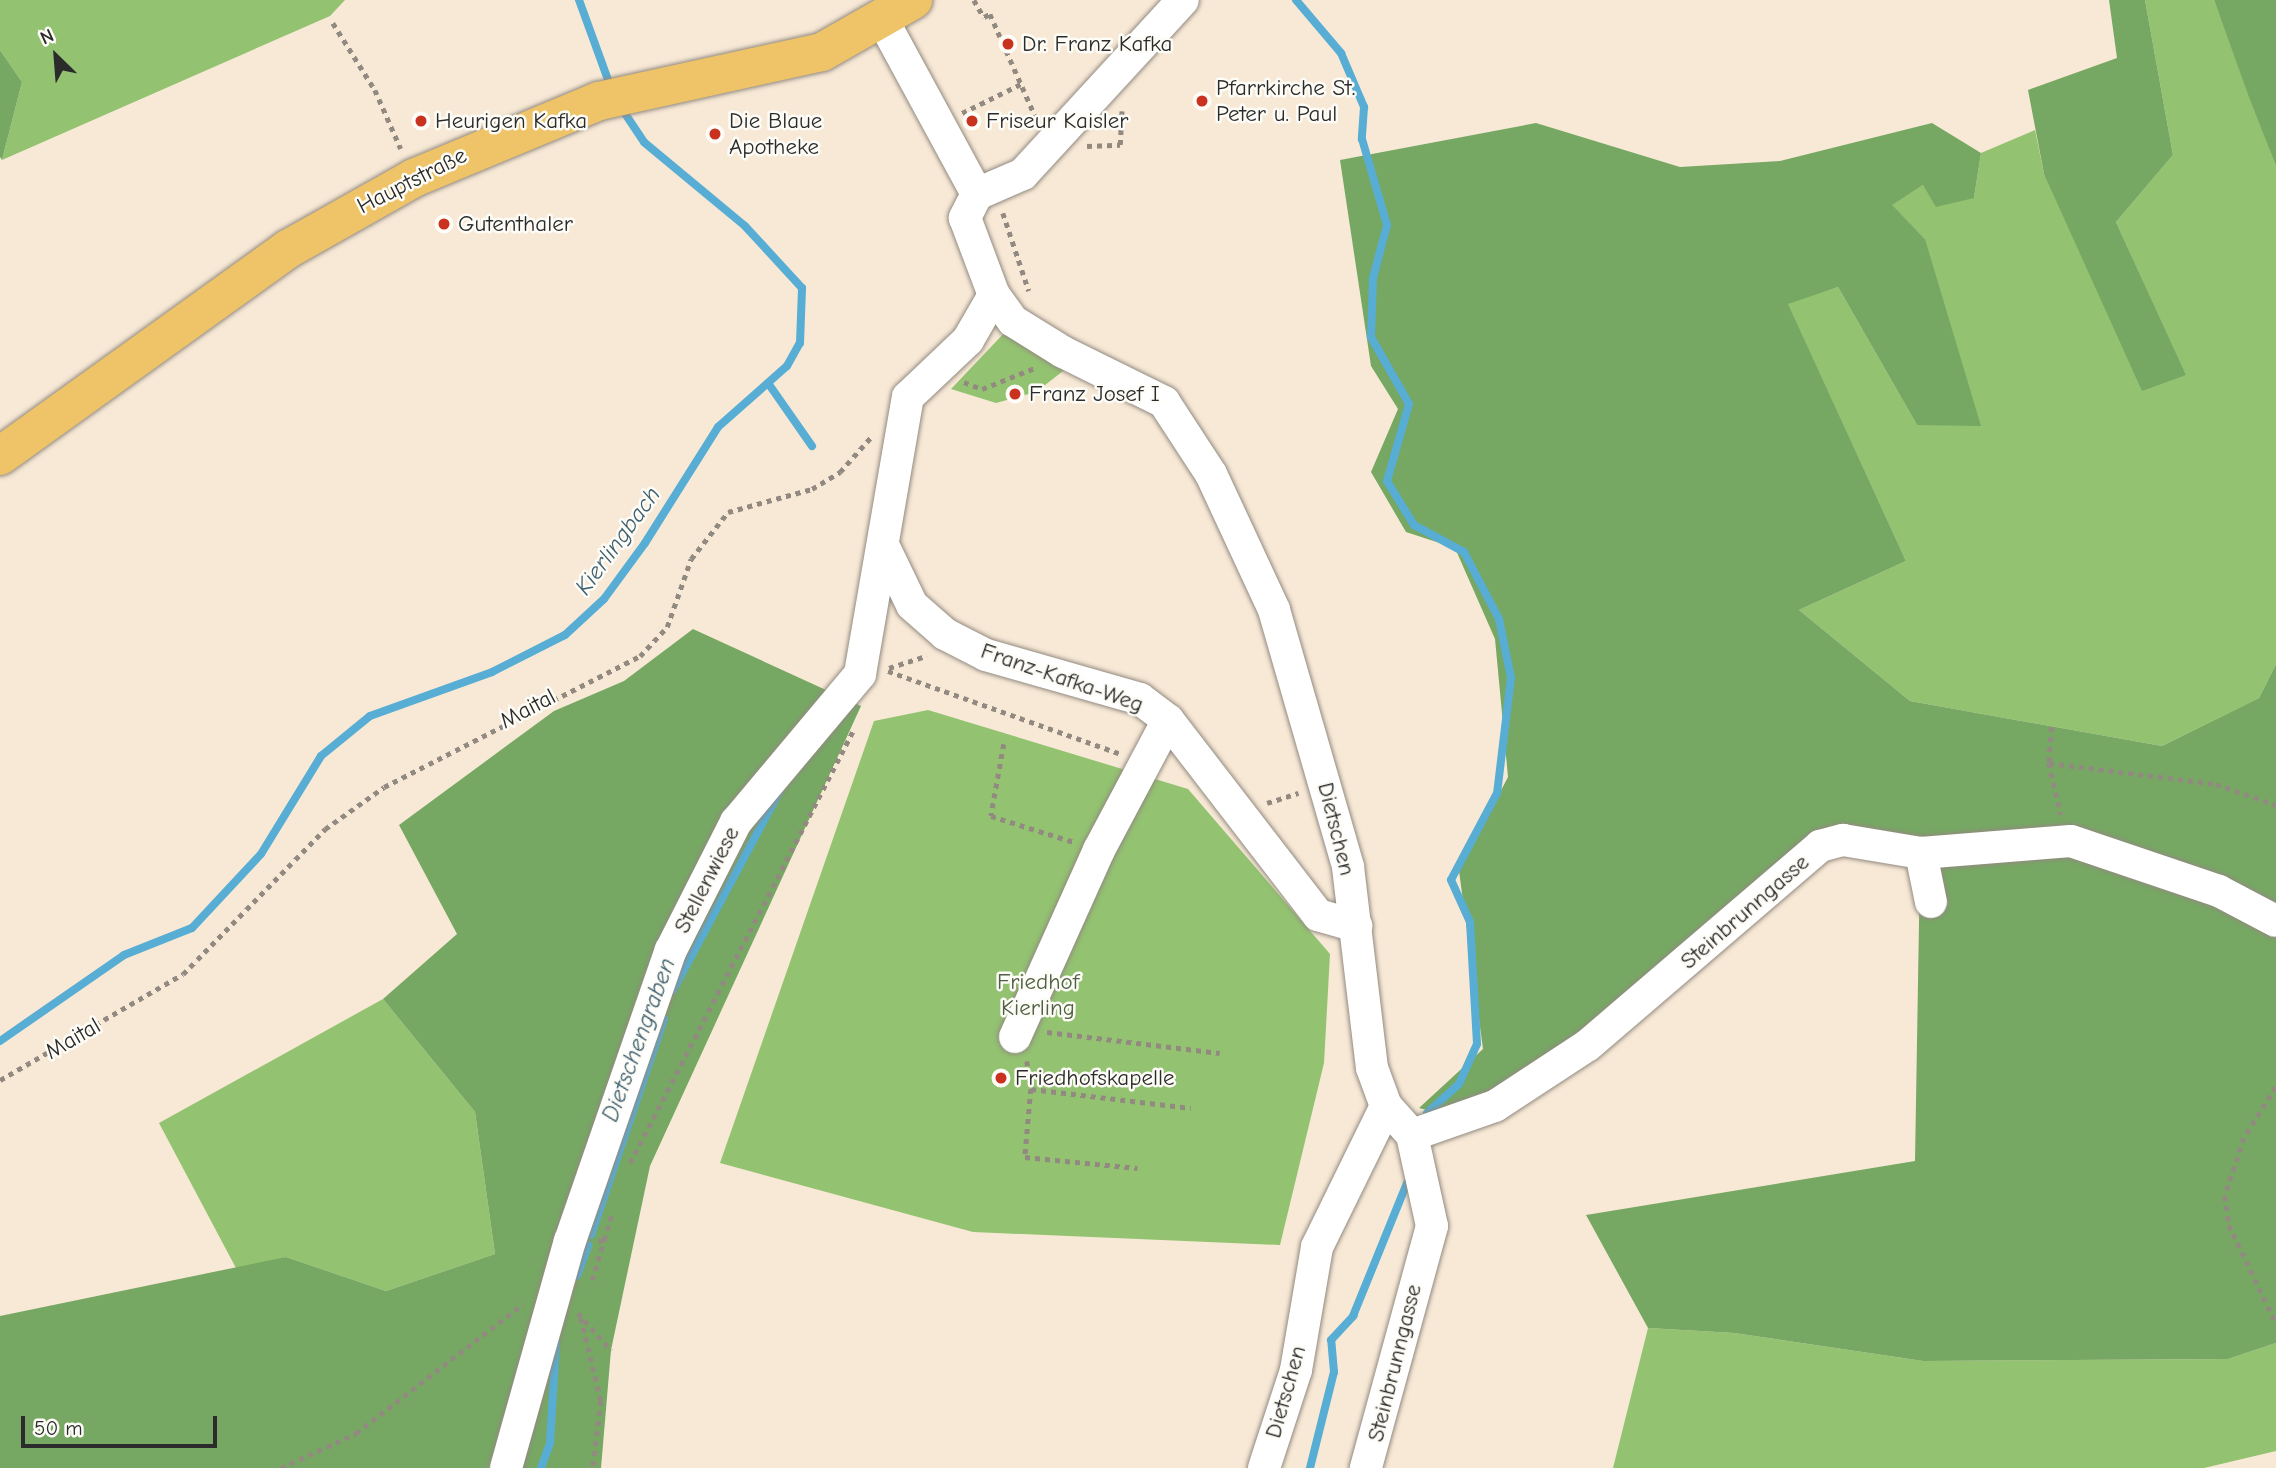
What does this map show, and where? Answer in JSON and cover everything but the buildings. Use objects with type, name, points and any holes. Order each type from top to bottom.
[{"type":"main road","name":"Hauptstraße","points":[[0,456],[323,228],[482,145],[614,97],[802,59],[897,10]]},
{"type":"street","points":[[897,10],[939,124],[977,194],[1023,174],[1183,0]]},
{"type":"street","name":"Dietschen","points":[[977,194],[965,218],[994,295],[1013,321],[1063,352],[1132,381],[1177,417],[1274,610],[1324,782],[1356,926],[1372,1068],[1386,1107],[1317,1247],[1296,1370],[1264,1468]]},
{"type":"street","points":[[908,397],[968,340],[994,295]]},
{"type":"street","name":"Stellenwiese","points":[[506,1468],[570,1241],[671,950],[736,822],[860,674],[908,397]]},
{"type":"street","name":"Franz-Kafka-Weg","points":[[884,547],[912,605],[945,634],[986,655],[1140,699],[1168,720],[1228,793],[1251,832],[1318,915],[1356,926]]},
{"type":"street","points":[[1017,1033],[1099,850],[1143,761],[1168,720]]},
{"type":"street","name":"Steinbrunngasse","points":[[1366,1468],[1432,1226],[1412,1135],[1495,1106],[1588,1045],[1820,846],[1843,840],[1921,853],[2071,841],[2219,891],[2276,920]]},
{"type":"street","points":[[1921,853],[1931,902]]},
{"type":"street","points":[[1386,1107],[1412,1135]]},
{"type":"path","points":[[974,0],[984,17],[990,13],[1030,108]]},
{"type":"path","points":[[333,23],[375,90],[402,149]]},
{"type":"path","points":[[939,124],[1021,84]]},
{"type":"path","points":[[1120,145],[1118,122],[1126,98]]},
{"type":"path","points":[[977,194],[1002,208],[1032,299]]},
{"type":"path","points":[[939,368],[982,389],[1063,352]]},
{"type":"path","name":"Maital","points":[[0,1080],[183,974],[325,829],[383,787],[640,656],[667,627],[691,559],[728,512],[812,489],[839,472],[908,397]]},
{"type":"path","points":[[878,682],[884,670],[884,656]]},
{"type":"path","points":[[884,670],[928,656]]},
{"type":"path","points":[[884,670],[1143,761]]},
{"type":"path","points":[[627,1172],[859,719]]},
{"type":"path","points":[[2052,727],[2049,763],[2071,841]]},
{"type":"path","points":[[1004,744],[990,816],[1099,850]]},
{"type":"path","points":[[2049,763],[2216,784],[2276,805]]},
{"type":"path","points":[[1228,793],[1266,803],[1324,782]]},
{"type":"path","points":[[1137,1168],[1025,1157],[1031,1089],[1017,1033],[1220,1053]]},
{"type":"path","points":[[2276,1087],[2244,1138],[2225,1196],[2229,1225],[2276,1324]]},
{"type":"path","points":[[1031,1089],[1191,1108]]},
{"type":"path","points":[[570,1241],[604,1240],[615,1206]]},
{"type":"path","points":[[281,1468],[356,1433],[524,1304],[556,1290],[611,1350]]},
{"type":"path","points":[[581,1317],[601,1401],[593,1468]]},
{"type":"green space","points":[[0,0],[345,0],[330,16],[2,160],[22,82],[0,50]]},
{"type":"green space","points":[[2109,0],[2145,0],[2173,155],[2116,222],[2186,375],[2142,391],[2044,174],[2028,90],[2117,58]]},
{"type":"green space","points":[[2145,0],[2214,0],[2276,166],[2276,664],[2259,698],[2162,746],[1910,701],[1799,610],[1906,561],[1787,303],[1838,287],[1917,425],[1925,239],[1891,205],[1923,185],[1974,198],[1981,153],[2035,130],[2044,174],[2186,376],[2116,222],[2173,155]]},
{"type":"green space","points":[[2214,0],[2276,0],[2276,166],[2249,97]]},
{"type":"green space","points":[[0,50],[22,82],[2,160],[0,157]]},
{"type":"green space","points":[[1536,123],[1680,167],[1780,161],[1932,123],[1981,153],[1974,198],[1936,207],[1923,185],[1892,205],[1925,239],[1981,426],[1917,425],[1838,287],[1788,304],[1906,561],[1799,610],[1910,701],[2162,746],[2259,698],[2276,664],[2276,1343],[2228,1359],[1923,1361],[1734,1333],[1648,1328],[1586,1215],[1915,1161],[1920,863],[1808,839],[1585,1040],[1450,1116],[1419,1108],[1483,1049],[1459,871],[1508,777],[1495,639],[1455,548],[1406,532],[1371,472],[1398,409],[1371,366],[1340,160]]},
{"type":"green space","points":[[1007,330],[1067,368],[1036,392],[996,403],[951,389]]},
{"type":"green space","points":[[693,629],[861,706],[650,1166],[611,1350],[601,1468],[0,1468],[0,1316],[286,1257],[386,1291],[495,1254],[475,1112],[383,999],[457,934],[399,825],[554,711],[624,681]]},
{"type":"green space","name":"Friedhof Kierling","points":[[928,710],[1188,789],[1330,954],[1324,1063],[1280,1245],[973,1232],[720,1163],[874,721]]},
{"type":"green space","points":[[383,999],[475,1112],[495,1254],[386,1291],[286,1257],[237,1270],[159,1123]]},
{"type":"green space","points":[[1648,1328],[1734,1333],[1923,1361],[2228,1359],[2276,1343],[2276,1451],[2204,1468],[1613,1468]]},
{"type":"waterway","name":"Kierlingbach","points":[[579,0],[611,88]]},
{"type":"waterway","points":[[1296,0],[1341,53],[1364,107],[1362,139],[1387,225],[1373,278],[1371,337],[1409,404],[1387,481],[1414,525],[1464,552],[1499,619],[1511,678],[1497,793],[1451,880],[1470,922],[1477,1044],[1459,1084],[1427,1113]]},
{"type":"waterway","name":"Kierlingbach","points":[[0,1041],[124,955],[192,928],[261,854],[321,756],[370,716],[492,672],[565,635],[604,599],[645,543],[718,427],[787,366],[800,343],[802,288],[745,226],[644,142],[620,106]]},
{"type":"waterway","name":"Dietschengraben","points":[[768,383],[812,446]]},
{"type":"waterway","name":"Dietschengraben","points":[[673,990],[779,792]]},
{"type":"waterway","name":"Dietschengraben","points":[[591,1235],[664,1019]]},
{"type":"waterway","points":[[1310,1468],[1334,1372],[1331,1340],[1353,1316],[1407,1183]]},
{"type":"waterway","name":"Dietschengraben","points":[[577,1276],[588,1245]]},
{"type":"waterway","name":"Dietschengraben","points":[[541,1468],[550,1443],[556,1343]]},
{"type":"place","name":"Dr. Franz Kafka","points":[[1008,44]]},
{"type":"place","name":"Pfarrkirche St. Peter u. Paul","points":[[1202,101]]},
{"type":"place","name":"Heurigen Kafka","points":[[421,121]]},
{"type":"place","name":"Friseur Kaisler","points":[[972,121]]},
{"type":"place","name":"Die Blaue Apotheke","points":[[715,134]]},
{"type":"place","name":"Gutenthaler","points":[[444,224]]},
{"type":"place","name":"Franz Josef I","points":[[1015,394]]},
{"type":"place","name":"Friedhofskapelle","points":[[1001,1078]]}]
